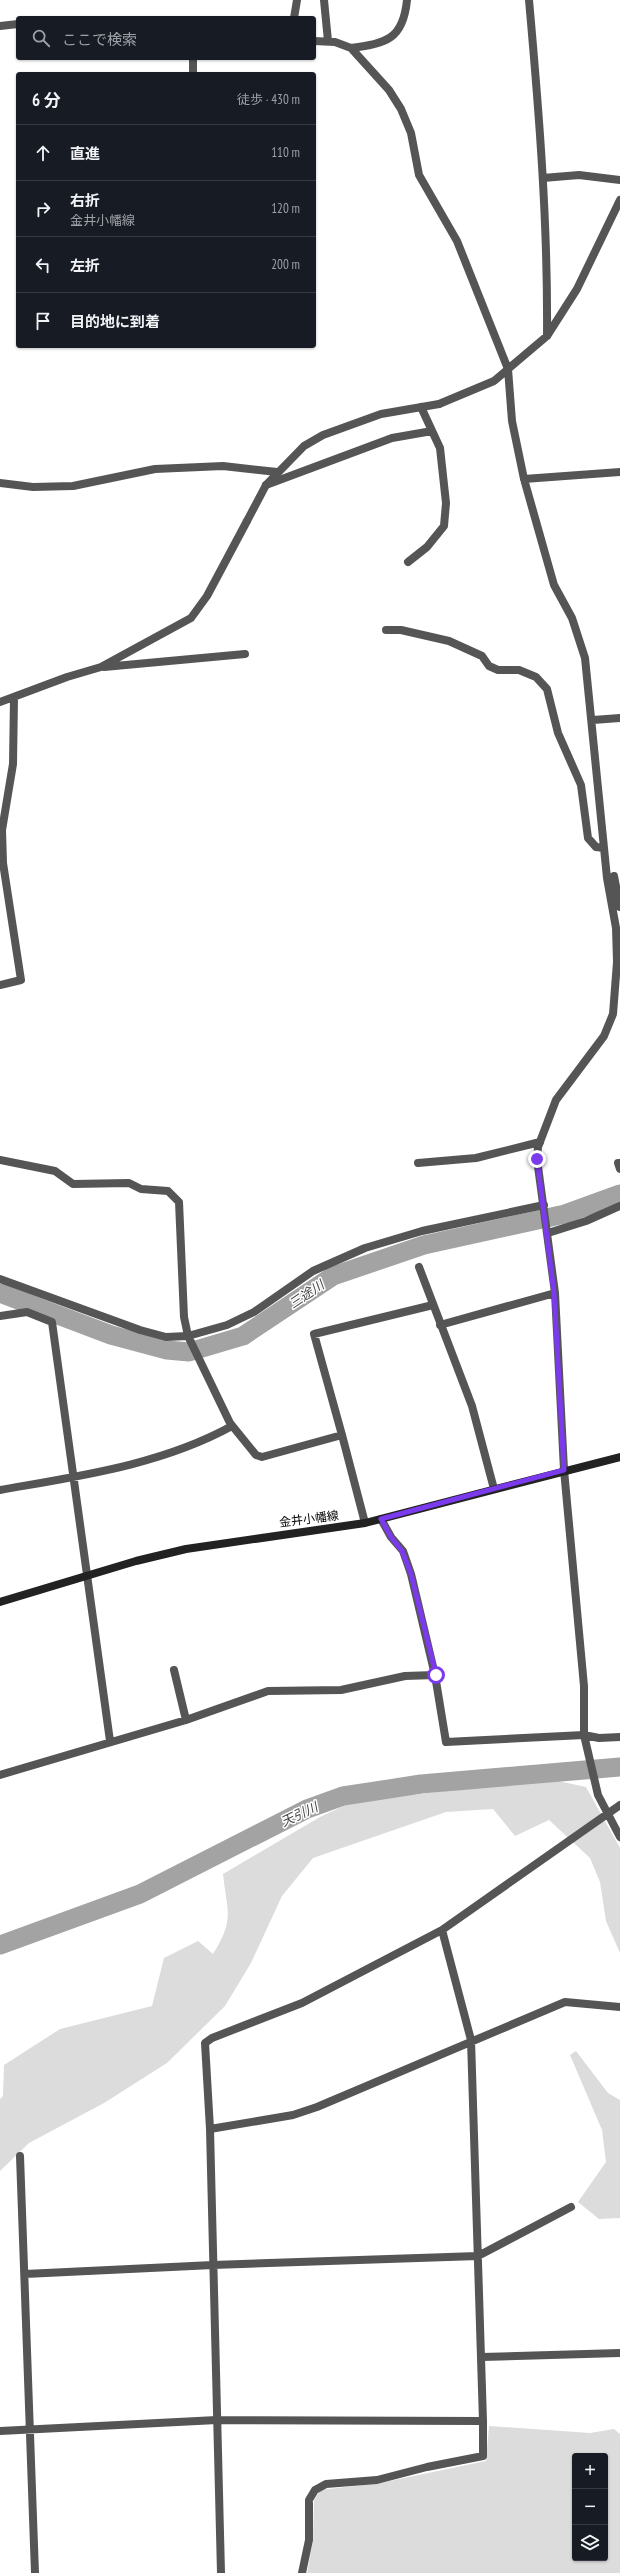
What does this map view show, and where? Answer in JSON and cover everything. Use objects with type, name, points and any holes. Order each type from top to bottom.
[{"type":"main road","name":"金井小幡線","points":[[0,1602],[87,1575],[186,1549],[365,1523],[620,1456]]},
{"type":"street","points":[[294,16],[297,0]]},
{"type":"street","points":[[324,0],[328,42]]},
{"type":"street","points":[[316,41],[328,42],[351,48],[377,44],[391,39],[400,29],[406,14],[407,0]]},
{"type":"street","points":[[529,0],[543,178],[547,281],[547,336]]},
{"type":"street","points":[[0,26],[16,24]]},
{"type":"street","points":[[351,48],[389,90],[401,109],[411,133],[419,175],[457,241],[508,369],[512,421],[524,479],[554,585],[572,618],[585,658],[593,720],[604,848],[616,928],[617,962],[614,1014],[604,1036],[556,1100],[540,1142],[537,1159],[548,1232],[554,1293],[564,1470],[584,1686],[584,1735],[598,1795],[620,1837]]},
{"type":"street","points":[[192,72],[193,60]]},
{"type":"street","points":[[543,178],[579,175],[620,180]]},
{"type":"street","points":[[101,667],[192,618],[207,596],[266,485],[304,446],[323,435],[381,414],[439,404],[494,381],[547,336],[568,306],[617,214],[620,200]]},
{"type":"street","points":[[408,562],[426,547],[444,526],[446,503],[440,448],[421,407]]},
{"type":"street","points":[[266,485],[392,438],[432,431]]},
{"type":"street","points":[[0,483],[32,487],[73,486],[155,469],[223,466],[277,472]]},
{"type":"street","points":[[524,479],[620,472]]},
{"type":"street","points":[[386,630],[401,630],[448,641],[482,656],[489,666],[498,670],[519,670],[536,677],[547,689],[558,733],[580,785],[588,838],[596,847],[604,848]]},
{"type":"street","points":[[0,702],[14,698],[67,676],[101,667],[245,654]]},
{"type":"street","points":[[0,985],[21,980],[3,863],[2,830],[12,764],[14,698]]},
{"type":"street","points":[[593,720],[620,718]]},
{"type":"street","points":[[614,876],[620,907]]},
{"type":"street","points":[[418,1163],[476,1158],[540,1142]]},
{"type":"street","points":[[0,1160],[55,1171],[73,1184],[129,1183],[141,1189],[168,1191],[179,1202],[184,1317],[188,1336],[232,1426],[256,1455],[262,1457],[342,1435]]},
{"type":"street","points":[[620,1163],[620,1169]]},
{"type":"street","points":[[0,1279],[140,1330],[166,1337],[188,1336],[220,1328],[254,1312],[313,1271],[364,1248],[422,1231],[544,1206]]},
{"type":"street","points":[[548,1232],[586,1221],[620,1206]]},
{"type":"street","points":[[419,1268],[472,1406],[494,1489]]},
{"type":"street","points":[[440,1324],[554,1293]]},
{"type":"street","points":[[365,1523],[314,1334],[433,1305]]},
{"type":"street","points":[[0,1316],[27,1312],[52,1322],[110,1741]]},
{"type":"street","points":[[0,1490],[134,1464],[201,1443],[232,1426]]},
{"type":"street","points":[[381,1519],[391,1537],[402,1551],[411,1574],[436,1675],[446,1742],[584,1735],[599,1738],[620,1737]]},
{"type":"street","points":[[174,1670],[186,1720]]},
{"type":"street","points":[[0,1775],[110,1741],[186,1720],[268,1690],[341,1690],[405,1676],[436,1675]]},
{"type":"street","points":[[221,2573],[210,2129],[205,2043],[212,2038],[302,2003],[442,1930],[620,1805]]},
{"type":"street","points":[[302,2573],[309,2540],[309,2500],[315,2490],[326,2484],[377,2480],[427,2467],[483,2456],[484,2421],[471,2040],[442,1930]]},
{"type":"street","points":[[210,2129],[293,2115],[317,2107],[465,2046],[471,2040],[565,2002],[620,2007]]},
{"type":"street","points":[[20,2156],[35,2573]]},
{"type":"street","points":[[25,2274],[213,2265],[478,2256],[571,2207]]},
{"type":"street","points":[[482,2357],[620,2353]]},
{"type":"street","points":[[0,2431],[217,2420],[484,2421]]},
{"type":"shaded area","points":[[549,1779],[586,1787],[620,1848],[620,1953],[606,1921],[600,1882],[590,1858],[549,1820],[515,1836],[493,1809],[446,1812],[313,1858],[282,1896],[251,1963],[225,2006],[167,2063],[104,2103],[29,2143],[0,2171],[0,2099],[3,2096],[4,2065],[60,2029],[152,2006],[164,1958],[198,1941],[213,1954],[224,1932],[228,1915],[223,1874],[320,1817],[352,1802]]},
{"type":"shaded area","points":[[576,2051],[608,2093],[620,2100],[620,2218],[599,2219],[578,2202],[606,2162],[602,2130],[570,2055]]},
{"type":"shaded area","points":[[489,2426],[590,2433],[614,2429],[620,2434],[620,2573],[307,2573],[313,2541],[314,2501],[320,2490],[380,2483],[486,2461]]},
{"type":"waterway","name":"三途川","points":[[0,1293],[111,1335],[167,1350],[189,1352],[243,1336],[333,1276],[424,1245],[565,1214],[620,1194]]},
{"type":"waterway","name":"天引川","points":[[0,1945],[140,1894],[307,1809],[343,1796],[421,1784],[620,1767]]},
{"type":"route","points":[[436,1675],[421,1620],[411,1574],[402,1551],[391,1537],[381,1519],[564,1470],[554,1293],[548,1232],[537,1159]]}]
